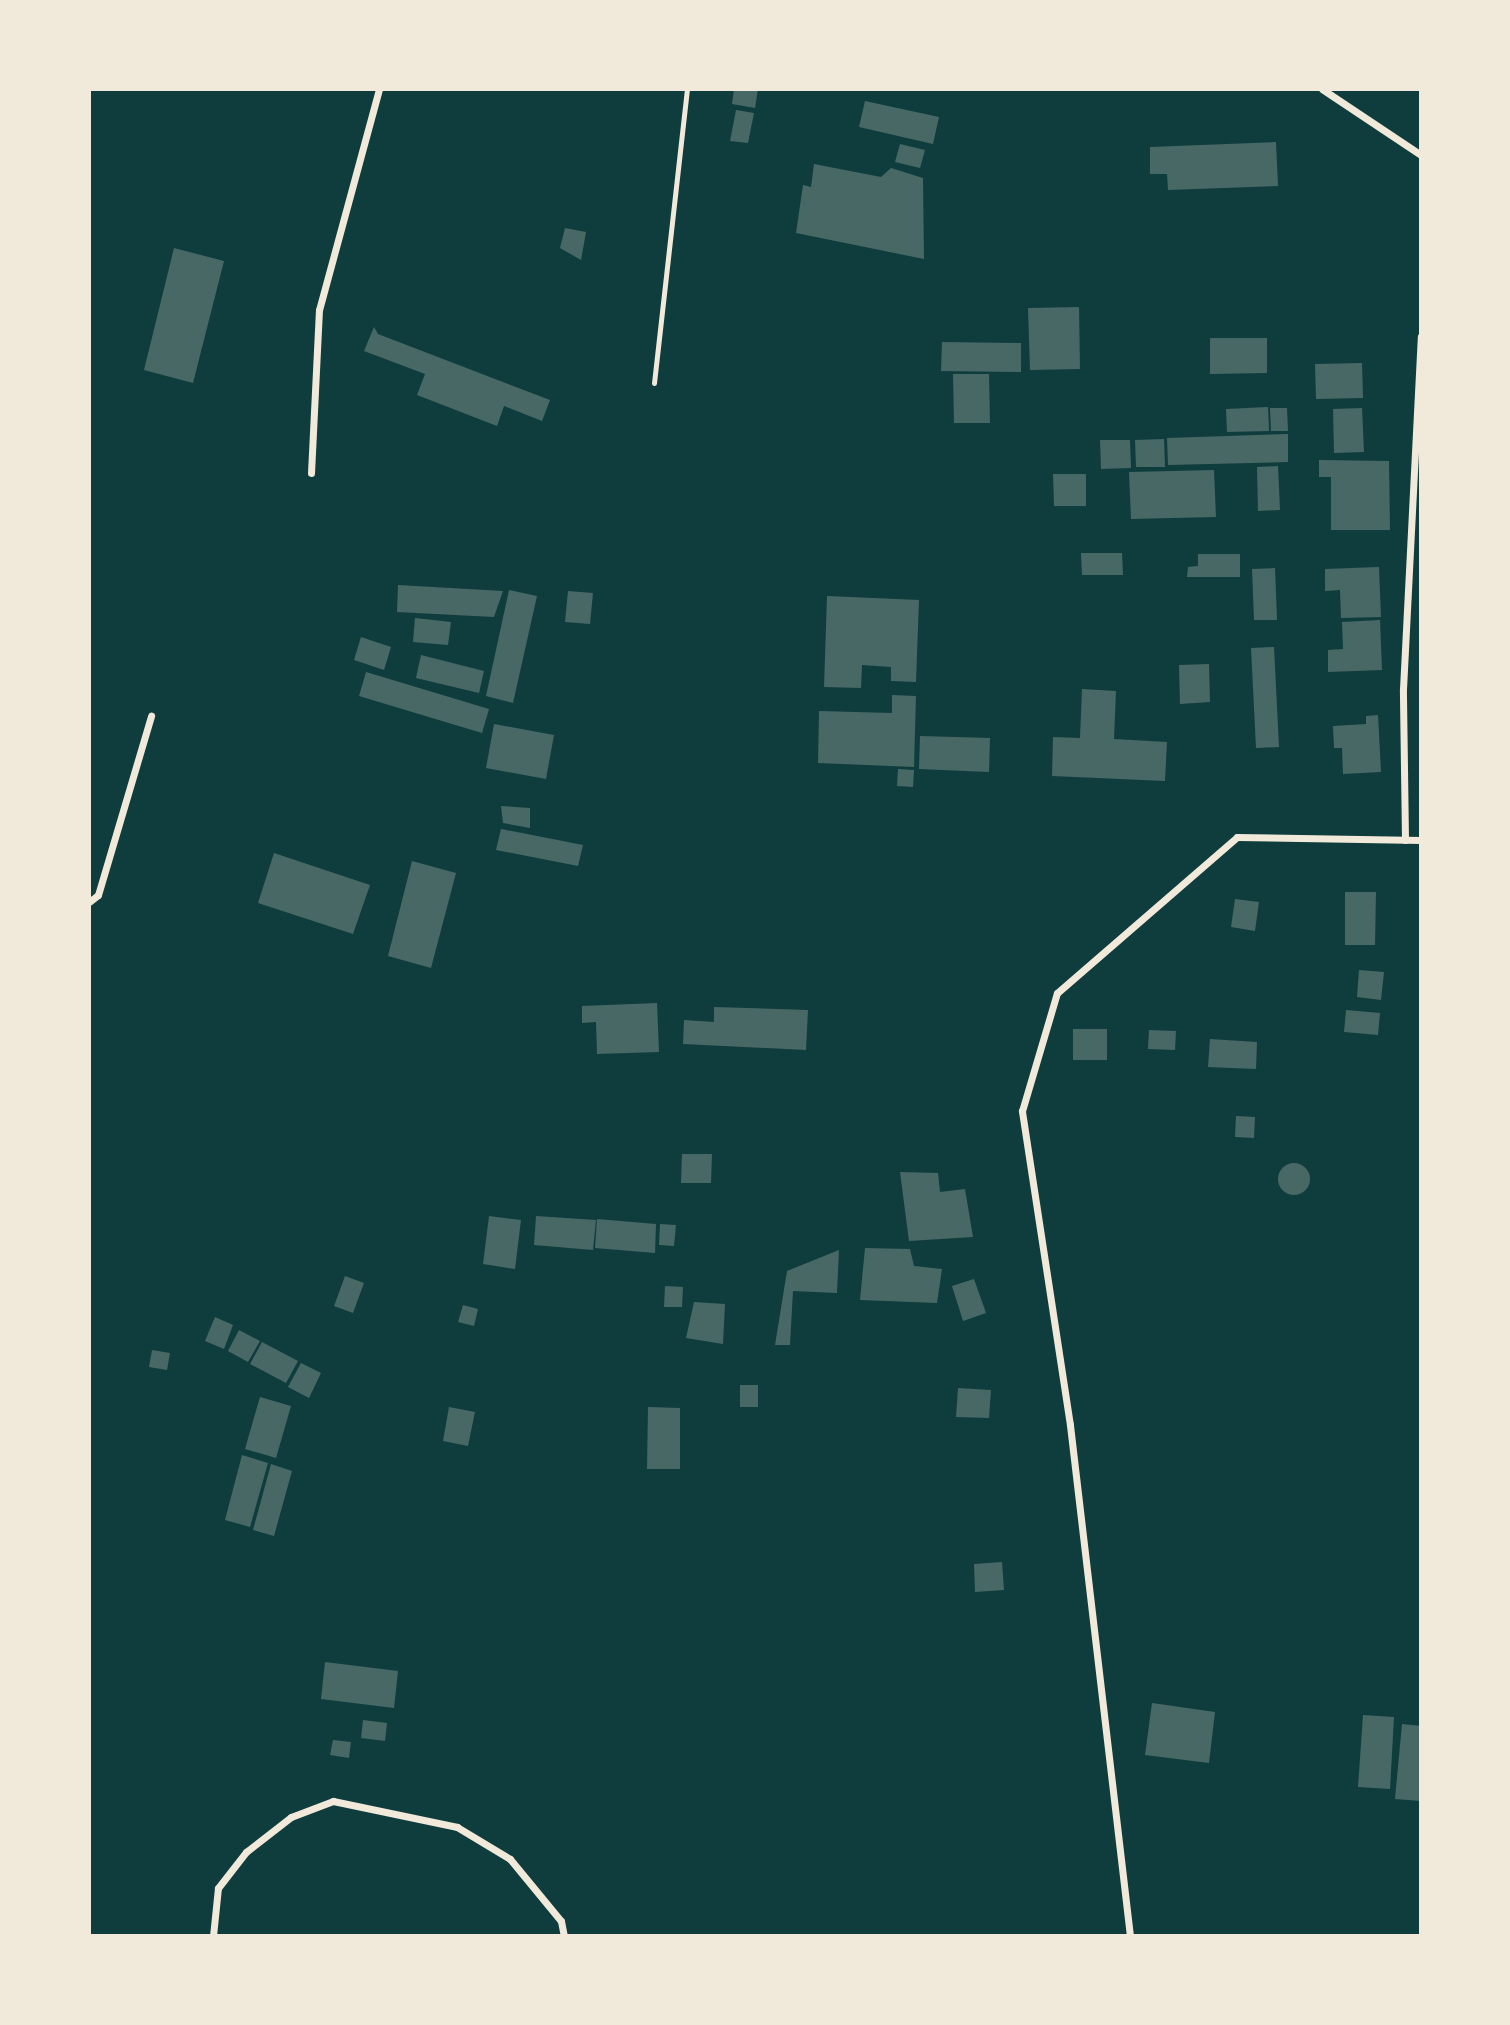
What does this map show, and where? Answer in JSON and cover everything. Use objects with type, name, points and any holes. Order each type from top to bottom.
[{"type":"street","points":[[311,473],[319,310],[379,89]]},
{"type":"street","points":[[1322,89],[1421,155]]},
{"type":"street","points":[[1405,840],[1403,690],[1421,336]]},
{"type":"street","points":[[89,902],[98,895],[150,716]]},
{"type":"street","points":[[1130,1936],[1070,1425],[1022,1111],[1057,993],[1237,837],[1421,840]]},
{"type":"street","points":[[213,1936],[218,1888],[246,1852],[291,1817],[333,1801],[457,1827],[510,1859],[561,1921],[564,1936]]},
{"type":"lane","points":[[654,383],[687,89]]},
{"type":"building","points":[[734,89],[758,89],[755,108],[732,104]]},
{"type":"building","points":[[865,101],[939,117],[933,144],[859,127]]},
{"type":"building","points":[[736,110],[754,113],[748,143],[730,141]]},
{"type":"building","points":[[1276,142],[1278,186],[1168,190],[1167,174],[1150,174],[1150,147]]},
{"type":"building","points":[[900,144],[925,150],[920,168],[895,162]]},
{"type":"building","points":[[814,164],[881,177],[891,168],[923,178],[924,259],[796,233],[803,185],[811,187]]},
{"type":"building","points":[[565,228],[586,232],[581,260],[560,248]]},
{"type":"building","points":[[174,248],[224,261],[193,383],[144,370]]},
{"type":"building","points":[[1079,307],[1080,369],[1030,370],[1028,308]]},
{"type":"building","points":[[374,327],[378,334],[550,400],[542,421],[504,406],[497,426],[417,395],[425,374],[364,351]]},
{"type":"building","points":[[1210,338],[1267,338],[1267,373],[1210,374]]},
{"type":"building","points":[[942,342],[1021,343],[1021,372],[941,371]]},
{"type":"building","points":[[1362,363],[1363,398],[1316,399],[1315,364]]},
{"type":"building","points":[[953,374],[989,374],[990,423],[954,423]]},
{"type":"building","points":[[1268,407],[1269,431],[1227,432],[1226,409]]},
{"type":"building","points":[[1270,408],[1287,408],[1288,431],[1271,431]]},
{"type":"building","points":[[1362,408],[1364,452],[1334,453],[1333,409]]},
{"type":"building","points":[[1288,434],[1288,462],[1168,465],[1167,438]]},
{"type":"building","points":[[1164,439],[1165,467],[1136,467],[1135,440]]},
{"type":"building","points":[[1100,440],[1130,440],[1131,468],[1101,469]]},
{"type":"building","points":[[1319,460],[1389,461],[1390,530],[1331,530],[1331,477],[1319,477]]},
{"type":"building","points":[[1278,466],[1280,510],[1258,511],[1257,467]]},
{"type":"building","points":[[1214,470],[1216,517],[1131,519],[1129,472]]},
{"type":"building","points":[[1053,474],[1086,474],[1086,506],[1054,506]]},
{"type":"building","points":[[1081,553],[1122,553],[1123,575],[1082,575]]},
{"type":"building","points":[[1198,554],[1240,554],[1240,577],[1187,577],[1188,567],[1198,566]]},
{"type":"building","points":[[1379,567],[1381,617],[1341,618],[1340,590],[1325,591],[1325,569]]},
{"type":"building","points":[[1275,568],[1277,620],[1254,620],[1252,569]]},
{"type":"building","points":[[398,585],[503,591],[494,617],[397,612]]},
{"type":"building","points":[[509,590],[537,596],[513,703],[486,696]]},
{"type":"building","points":[[568,591],[593,593],[590,624],[565,622]]},
{"type":"building","points":[[827,596],[919,600],[916,682],[891,681],[891,667],[862,665],[861,688],[824,687]]},
{"type":"building","points":[[415,618],[451,622],[448,645],[413,642]]},
{"type":"building","points":[[1380,620],[1382,670],[1328,672],[1328,650],[1343,649],[1342,622]]},
{"type":"building","points":[[361,637],[391,647],[384,670],[354,660]]},
{"type":"building","points":[[1274,647],[1279,747],[1256,748],[1251,648]]},
{"type":"building","points":[[421,655],[484,671],[479,693],[416,678]]},
{"type":"building","points":[[1209,664],[1210,702],[1180,704],[1179,665]]},
{"type":"building","points":[[366,672],[489,709],[482,733],[359,696]]},
{"type":"building","points":[[1082,689],[1116,691],[1114,739],[1167,742],[1165,781],[1052,776],[1053,737],[1080,738]]},
{"type":"building","points":[[892,695],[916,696],[914,767],[818,763],[819,711],[892,713]]},
{"type":"building","points":[[1378,715],[1381,772],[1343,774],[1342,748],[1334,748],[1333,726],[1366,724],[1366,716]]},
{"type":"building","points":[[494,724],[554,735],[546,779],[486,768]]},
{"type":"building","points":[[920,736],[990,738],[989,772],[919,769]]},
{"type":"building","points":[[898,769],[914,770],[913,787],[897,786]]},
{"type":"building","points":[[501,806],[530,808],[530,828],[503,823]]},
{"type":"building","points":[[501,829],[583,845],[578,866],[496,850]]},
{"type":"building","points":[[274,853],[370,885],[353,934],[258,903]]},
{"type":"building","points":[[412,861],[456,873],[431,968],[388,956]]},
{"type":"building","points":[[1345,892],[1376,892],[1375,945],[1345,945]]},
{"type":"building","points":[[1235,899],[1259,902],[1255,931],[1231,927]]},
{"type":"building","points":[[1359,970],[1384,972],[1381,1000],[1357,997]]},
{"type":"building","points":[[657,1003],[659,1052],[597,1054],[596,1022],[582,1023],[582,1006]]},
{"type":"building","points":[[714,1007],[808,1010],[806,1050],[683,1044],[684,1020],[714,1022]]},
{"type":"building","points":[[1346,1010],[1380,1013],[1378,1035],[1344,1032]]},
{"type":"building","points":[[1073,1029],[1107,1029],[1107,1060],[1073,1060]]},
{"type":"building","points":[[1149,1030],[1176,1031],[1175,1050],[1148,1049]]},
{"type":"building","points":[[1210,1039],[1257,1042],[1256,1069],[1208,1067]]},
{"type":"building","points":[[1236,1116],[1255,1117],[1254,1138],[1235,1137]]},
{"type":"building","points":[[682,1154],[712,1154],[711,1183],[681,1183]]},
{"type":"building","points":[[1294,1163],[1305,1168],[1310,1179],[1305,1190],[1294,1195],[1283,1190],[1278,1179],[1283,1168]]},
{"type":"building","points":[[900,1172],[938,1173],[940,1192],[965,1189],[973,1237],[909,1241]]},
{"type":"building","points":[[489,1216],[521,1220],[515,1269],[483,1264]]},
{"type":"building","points":[[536,1216],[596,1220],[593,1250],[534,1245]]},
{"type":"building","points":[[597,1219],[656,1224],[655,1253],[595,1248]]},
{"type":"building","points":[[660,1224],[676,1225],[674,1246],[659,1245]]},
{"type":"building","points":[[865,1248],[910,1249],[914,1266],[942,1269],[937,1303],[860,1300]]},
{"type":"building","points":[[839,1250],[837,1293],[793,1291],[790,1345],[775,1345],[787,1271]]},
{"type":"building","points":[[345,1276],[364,1283],[353,1313],[334,1306]]},
{"type":"building","points":[[974,1279],[986,1313],[963,1321],[952,1286]]},
{"type":"building","points":[[665,1286],[683,1287],[682,1307],[664,1307]]},
{"type":"building","points":[[694,1302],[725,1304],[723,1344],[686,1338]]},
{"type":"building","points":[[463,1305],[478,1309],[474,1326],[458,1322]]},
{"type":"building","points":[[215,1317],[233,1325],[224,1349],[205,1341]]},
{"type":"building","points":[[239,1330],[260,1341],[248,1362],[228,1351]]},
{"type":"building","points":[[262,1342],[298,1361],[286,1383],[250,1364]]},
{"type":"building","points":[[152,1350],[170,1353],[167,1370],[149,1367]]},
{"type":"building","points":[[301,1363],[321,1373],[309,1398],[288,1387]]},
{"type":"building","points":[[740,1385],[758,1385],[758,1407],[740,1407]]},
{"type":"building","points":[[958,1388],[991,1390],[989,1418],[956,1417]]},
{"type":"building","points":[[260,1397],[291,1406],[276,1458],[245,1449]]},
{"type":"building","points":[[449,1407],[475,1412],[468,1446],[443,1441]]},
{"type":"building","points":[[648,1407],[680,1408],[680,1469],[647,1469]]},
{"type":"building","points":[[242,1455],[268,1463],[250,1527],[225,1520]]},
{"type":"building","points":[[271,1464],[292,1471],[274,1536],[253,1530]]},
{"type":"building","points":[[1002,1562],[1004,1590],[975,1592],[974,1564]]},
{"type":"building","points":[[325,1662],[398,1671],[394,1708],[321,1699]]},
{"type":"building","points":[[1152,1703],[1215,1712],[1209,1763],[1145,1755]]},
{"type":"building","points":[[1363,1715],[1394,1717],[1390,1789],[1358,1787]]},
{"type":"building","points":[[363,1720],[387,1723],[385,1741],[361,1738]]},
{"type":"building","points":[[1402,1724],[1421,1726],[1421,1801],[1395,1799]]},
{"type":"building","points":[[333,1740],[351,1742],[349,1758],[330,1755]]}]
